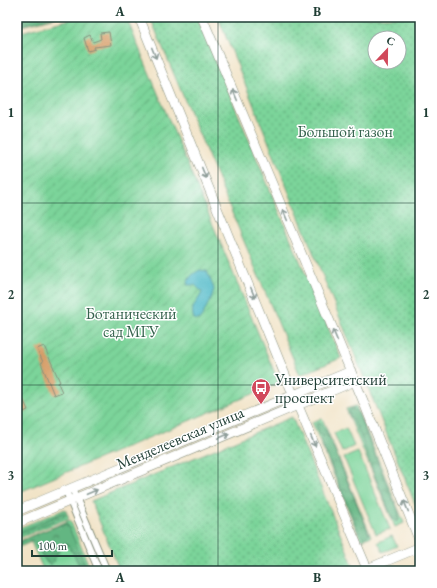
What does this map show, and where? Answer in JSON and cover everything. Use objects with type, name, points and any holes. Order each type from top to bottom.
[{"type":"main road","points":[[139,17],[365,570],[420,547]]},
{"type":"main road","points":[[202,17],[351,371],[420,542]]},
{"type":"main road","name":"Менделеевская улица","points":[[17,511],[351,371]]},
{"type":"main road","name":"Менделеевская улица","points":[[17,523],[355,381]]},
{"type":"street","points":[[202,434],[199,437],[199,441],[202,444],[206,444]]},
{"type":"street","points":[[69,489],[107,571]]},
{"type":"street","points":[[74,499],[99,571]]},
{"type":"street","points":[[38,502],[43,502],[46,505],[46,509],[43,512]]},
{"type":"green space","points":[[17,17],[56,17],[17,27]]},
{"type":"green space","name":"Ботанический сад МГУ","points":[[79,17],[126,17],[279,383],[17,493],[17,33]]},
{"type":"green space","points":[[150,17],[197,17],[341,358],[300,375]]},
{"type":"green space","name":"Большой газон","points":[[218,17],[420,17],[420,516]]},
{"type":"green space","points":[[356,406],[404,523],[395,527],[346,409]]},
{"type":"green space","points":[[353,408],[359,416],[397,507],[399,515],[398,522],[393,519],[373,472],[360,435],[349,413],[349,410]]},
{"type":"green space","points":[[292,417],[353,565],[338,571],[120,571],[91,501]]},
{"type":"green space","points":[[322,418],[371,536],[361,541],[312,422]]},
{"type":"green space","points":[[320,423],[330,439],[369,534],[364,538],[359,532],[321,441],[322,435],[319,434],[316,424]]},
{"type":"green space","points":[[346,428],[354,446],[342,452],[334,433]]},
{"type":"green space","points":[[358,452],[390,529],[376,534],[344,458]]},
{"type":"green space","points":[[65,509],[69,518],[17,539],[17,529]]},
{"type":"green space","points":[[64,512],[66,514],[64,517],[17,536],[18,532]]},
{"type":"green space","points":[[70,520],[91,571],[44,571],[31,542],[17,548],[17,542]]},
{"type":"green space","points":[[67,523],[88,571],[82,571],[68,545],[64,545],[51,565],[47,563],[32,540],[18,545],[32,535]]},
{"type":"green space","points":[[392,536],[397,546],[383,552],[378,542]]},
{"type":"water","points":[[200,270],[207,271],[214,289],[212,297],[199,320],[194,319],[193,307],[202,292],[195,285],[187,285],[191,276]]},
{"type":"building","points":[[109,32],[111,45],[94,47],[95,49],[88,51],[84,38],[90,35],[93,42],[101,39],[100,33]]},
{"type":"building","points":[[44,346],[60,382],[58,383],[62,392],[54,395],[37,349]]},
{"type":"building","points":[[23,399],[28,410],[19,414],[17,402]]},
{"type":"place","name":"Университетский проспект","points":[[261,405]]}]
